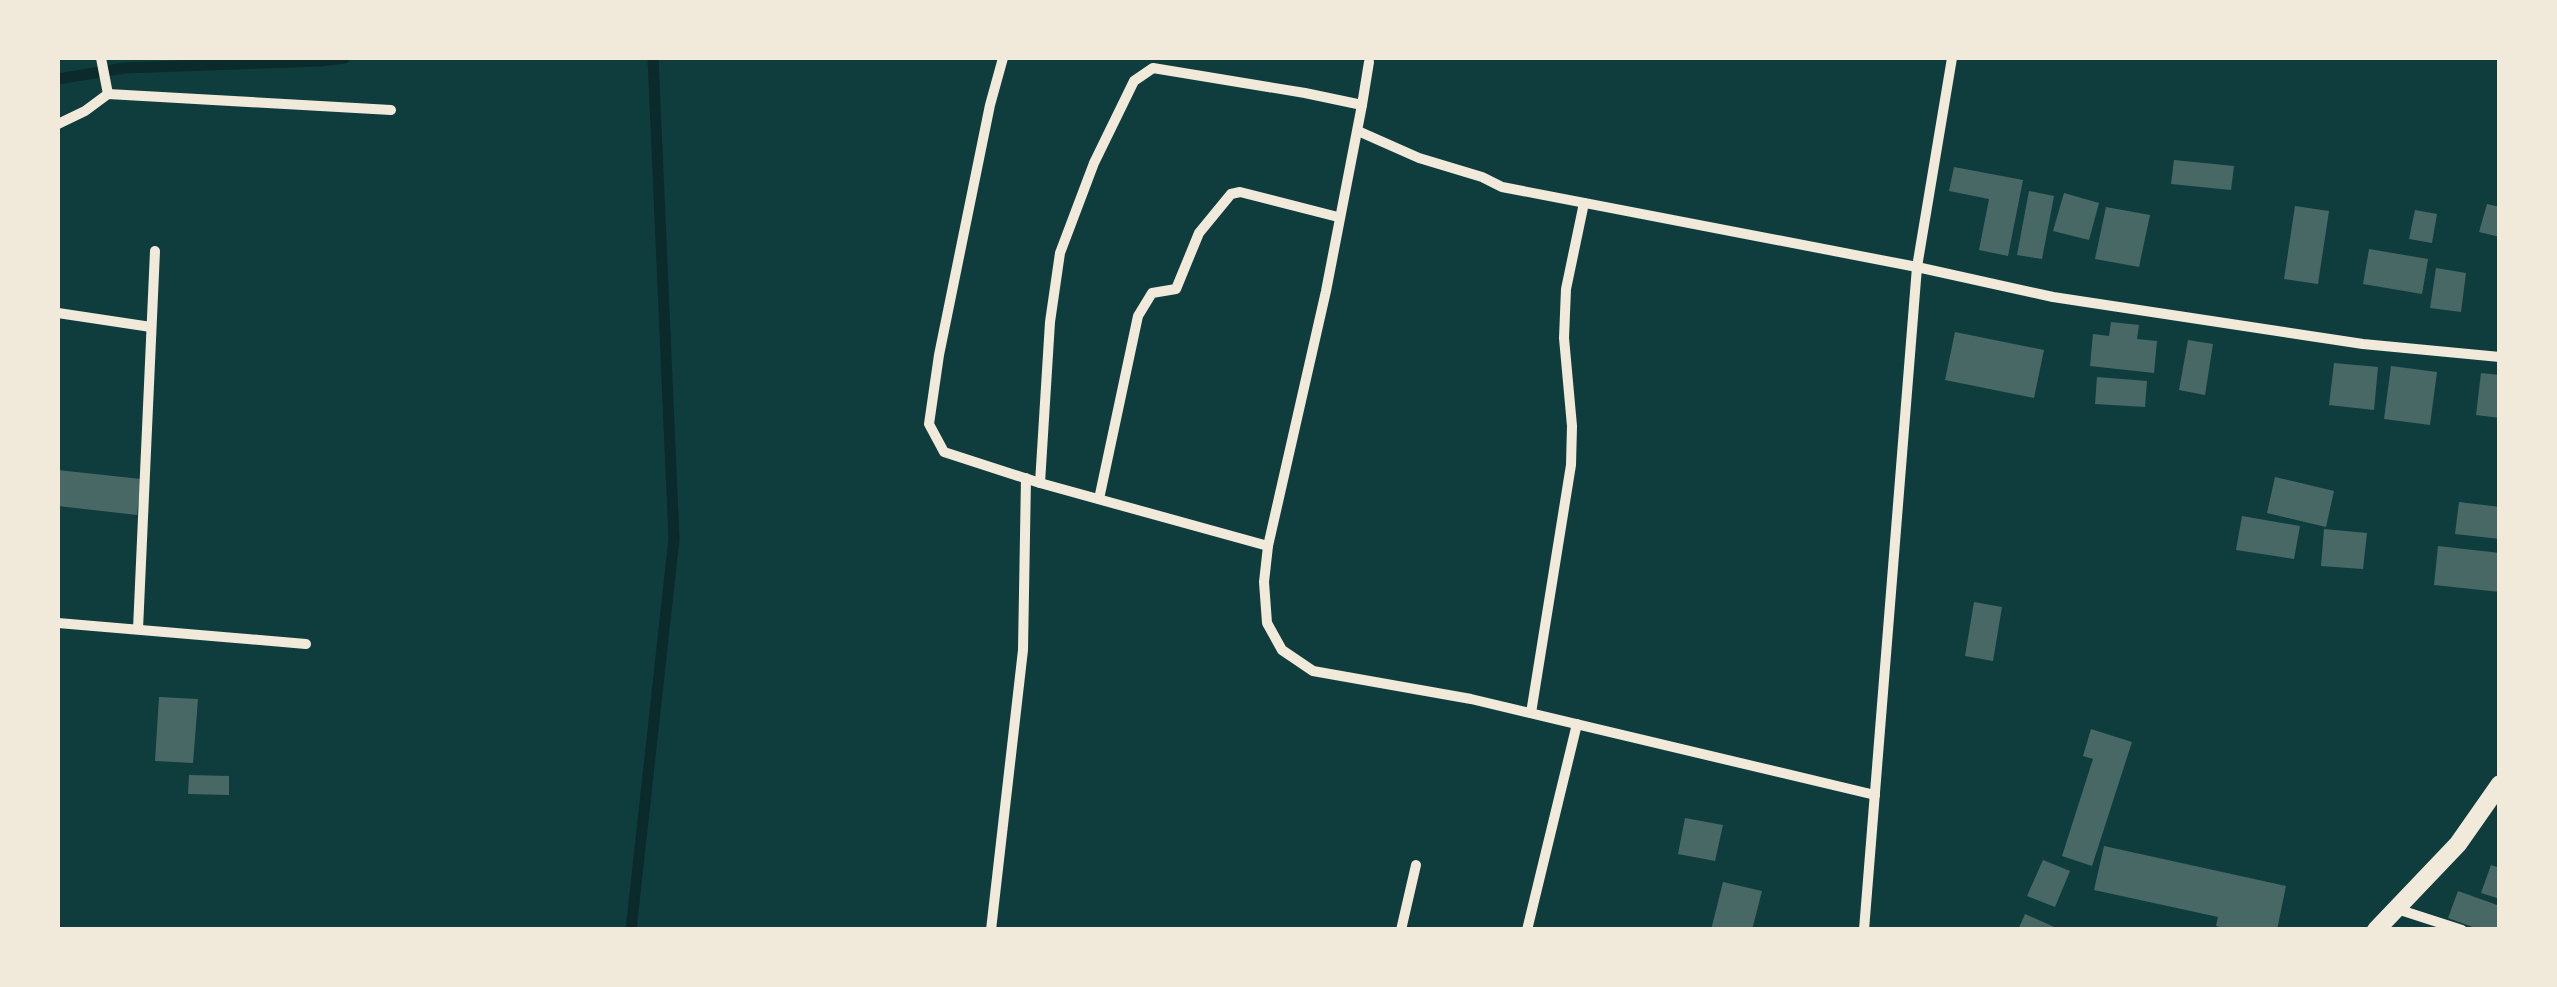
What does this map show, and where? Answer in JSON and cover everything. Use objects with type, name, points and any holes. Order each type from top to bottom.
[{"type":"street","points":[[101,58],[108,94]]},
{"type":"street","points":[[1003,58],[946,317],[929,424],[944,452],[1040,483],[1268,546]]},
{"type":"street","points":[[1864,930],[1916,267],[1952,58]]},
{"type":"street","points":[[1370,62],[1326,290],[1268,546],[1264,582],[1267,623],[1282,650],[1313,670],[1471,700],[1875,795]]},
{"type":"street","points":[[1040,483],[1050,322],[1060,253],[1094,163],[1134,81],[1153,68],[1362,106]]},
{"type":"street","points":[[58,124],[86,111],[108,94],[390,110]]},
{"type":"street","points":[[1358,130],[1419,158],[1502,187],[2052,297],[2364,344],[2500,358]]},
{"type":"street","points":[[1099,499],[1138,316],[1152,293],[1176,290],[1198,233],[1232,194],[1240,192],[1338,217]]},
{"type":"street","points":[[1531,714],[1572,465],[1564,321],[1566,289],[1584,203]]},
{"type":"street","points":[[138,629],[154,250]]},
{"type":"street","points":[[58,313],[152,326]]},
{"type":"street","points":[[991,930],[1023,650],[1026,478]]},
{"type":"street","points":[[58,623],[306,644]]},
{"type":"street","points":[[1528,930],[1577,724]]},
{"type":"street","points":[[2376,930],[2458,844],[2500,784]]},
{"type":"street","points":[[1401,930],[1416,865]]},
{"type":"street","points":[[2397,909],[2462,930]]},
{"type":"building","points":[[2174,160],[2234,166],[2231,190],[2171,184]]},
{"type":"building","points":[[1954,167],[2023,180],[2008,256],[1979,250],[1989,199],[1949,191]]},
{"type":"building","points":[[2029,191],[2054,196],[2042,259],[2017,255]]},
{"type":"building","points":[[2064,193],[2099,203],[2089,240],[2053,231]]},
{"type":"building","points":[[2487,204],[2500,207],[2500,237],[2479,232]]},
{"type":"building","points":[[2295,206],[2329,211],[2318,284],[2284,279]]},
{"type":"building","points":[[2106,207],[2150,215],[2139,267],[2095,259]]},
{"type":"building","points":[[2415,210],[2437,214],[2432,243],[2409,239]]},
{"type":"building","points":[[2369,249],[2428,259],[2422,294],[2363,284]]},
{"type":"building","points":[[2436,268],[2466,273],[2461,312],[2430,308]]},
{"type":"building","points":[[2111,322],[2139,325],[2137,339],[2157,341],[2154,373],[2090,366],[2093,334],[2109,336]]},
{"type":"building","points":[[1955,332],[2044,350],[2034,398],[1945,380]]},
{"type":"building","points":[[2188,340],[2213,344],[2205,395],[2179,390]]},
{"type":"building","points":[[2334,363],[2378,367],[2374,410],[2329,405]]},
{"type":"building","points":[[2391,366],[2437,372],[2430,425],[2384,419]]},
{"type":"building","points":[[2481,373],[2500,375],[2500,418],[2476,415]]},
{"type":"building","points":[[2097,377],[2147,381],[2145,407],[2095,404]]},
{"type":"building","points":[[58,470],[141,479],[137,515],[58,506]]},
{"type":"building","points":[[2275,477],[2334,491],[2326,527],[2267,513]]},
{"type":"building","points":[[2459,502],[2500,507],[2500,539],[2455,534]]},
{"type":"building","points":[[2242,516],[2300,526],[2294,559],[2236,550]]},
{"type":"building","points":[[2324,529],[2367,533],[2363,569],[2321,566]]},
{"type":"building","points":[[2438,546],[2500,553],[2500,592],[2434,585]]},
{"type":"building","points":[[1974,602],[2002,607],[1993,661],[1965,656]]},
{"type":"building","points":[[159,697],[198,699],[193,763],[155,761]]},
{"type":"building","points":[[2091,729],[2132,742],[2092,866],[2062,856],[2093,759],[2083,756]]},
{"type":"building","points":[[189,775],[229,776],[229,795],[188,794]]},
{"type":"building","points":[[1685,818],[1723,825],[1715,861],[1678,854]]},
{"type":"building","points":[[2104,846],[2286,886],[2277,930],[2230,930],[2216,926],[2218,917],[2094,890]]},
{"type":"building","points":[[2043,860],[2070,871],[2055,907],[2027,896]]},
{"type":"building","points":[[2491,865],[2500,868],[2500,899],[2481,893]]},
{"type":"building","points":[[1723,882],[1762,891],[1752,930],[1711,930]]},
{"type":"building","points":[[2458,891],[2500,906],[2500,930],[2481,930],[2448,918]]},
{"type":"building","points":[[2025,914],[2061,930],[2018,930]]},
{"type":"waterway","points":[[58,79],[124,68],[344,58]]},
{"type":"waterway","points":[[631,930],[674,539],[653,58]]}]
